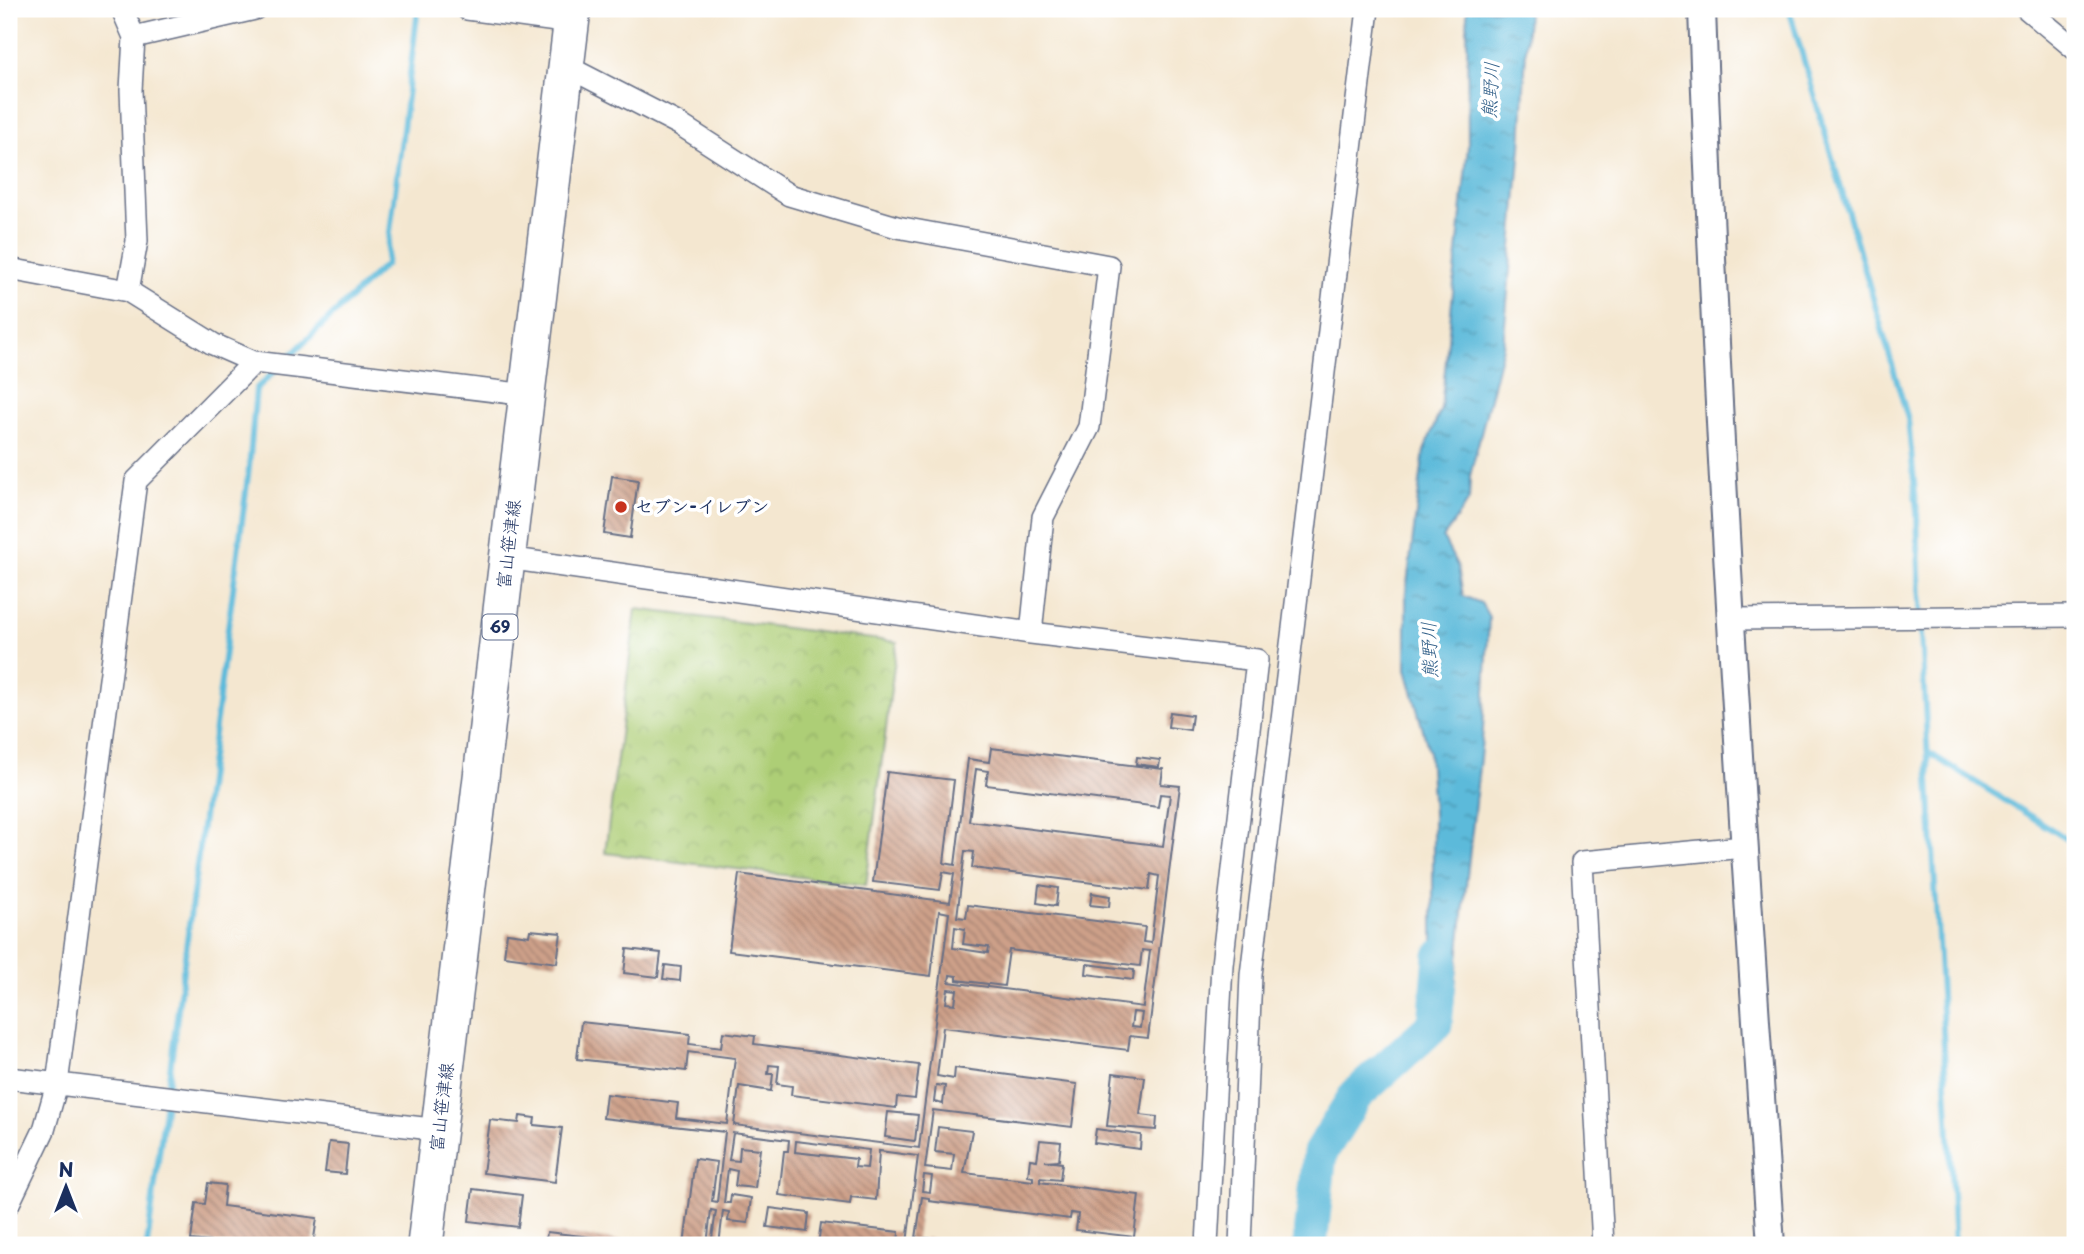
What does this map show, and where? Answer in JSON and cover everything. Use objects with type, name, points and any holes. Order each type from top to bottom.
[{"type":"main road","name":"富山笹津線","points":[[425,1245],[572,16]]},
{"type":"street","points":[[122,9],[134,37],[131,90],[137,241],[128,291]]},
{"type":"street","points":[[134,37],[255,9]]},
{"type":"street","points":[[467,9],[572,16]]},
{"type":"street","points":[[1240,1245],[1251,975],[1368,9]]},
{"type":"street","points":[[1702,9],[1708,203],[1744,847],[1772,1245]]},
{"type":"street","points":[[2027,9],[2075,49]]},
{"type":"street","points":[[566,66],[679,124],[789,195],[897,227],[1108,266],[1090,427],[1042,517],[1031,633]]},
{"type":"street","points":[[9,269],[128,291],[213,344],[254,362],[528,395]]},
{"type":"street","points":[[9,1203],[44,1129],[57,1084],[136,481],[254,362]]},
{"type":"street","points":[[508,558],[1031,633],[1257,660],[1222,965],[1207,1245]]},
{"type":"street","points":[[1732,618],[2075,616]]},
{"type":"street","points":[[1603,1245],[1582,862],[1744,847]]},
{"type":"street","points":[[9,1077],[439,1130]]},
{"type":"green space","points":[[636,609],[897,642],[866,885],[605,853]]},
{"type":"water","points":[[1467,9],[1528,9],[1521,147],[1503,347],[1470,476],[1469,500],[1443,538],[1458,567],[1463,596],[1481,603],[1489,617],[1483,730],[1452,1014],[1433,1000],[1433,813],[1429,752],[1406,669],[1406,592],[1424,451],[1441,409],[1468,146]]},
{"type":"building","name":"セブン-イレブン","points":[[612,476],[638,480],[630,538],[604,534]]},
{"type":"building","points":[[1170,712],[1192,715],[1190,730],[1168,727]]},
{"type":"building","points":[[991,748],[1163,769],[1161,784],[1180,786],[1148,1038],[1130,1036],[1128,1050],[943,1027],[937,1076],[954,1079],[955,1068],[1077,1084],[1072,1127],[933,1110],[925,1168],[952,1171],[954,1154],[935,1152],[938,1127],[972,1131],[964,1173],[1033,1181],[1033,1177],[1028,1176],[1030,1159],[1037,1160],[1040,1140],[1061,1142],[1059,1160],[1045,1161],[1062,1163],[1060,1180],[1040,1178],[1040,1182],[1139,1195],[1134,1237],[1076,1230],[1078,1214],[1071,1213],[1070,1219],[929,1201],[929,1198],[922,1197],[915,1245],[818,1245],[821,1223],[899,1232],[898,1242],[907,1243],[918,1156],[879,1151],[876,1200],[851,1197],[850,1204],[779,1195],[784,1151],[788,1151],[789,1140],[733,1133],[729,1160],[739,1161],[740,1147],[760,1149],[755,1188],[735,1186],[737,1171],[728,1169],[724,1203],[730,1203],[731,1195],[751,1198],[748,1223],[728,1221],[729,1212],[723,1211],[719,1245],[711,1245],[716,1211],[711,1210],[707,1245],[684,1245],[695,1159],[717,1162],[712,1201],[717,1202],[725,1132],[603,1118],[606,1094],[678,1103],[676,1118],[727,1124],[735,1058],[688,1052],[686,1071],[577,1059],[581,1022],[690,1034],[689,1044],[721,1048],[723,1032],[755,1036],[754,1044],[919,1065],[915,1099],[897,1097],[896,1108],[791,1095],[792,1086],[777,1084],[779,1066],[769,1065],[768,1074],[773,1074],[771,1091],[739,1086],[734,1125],[919,1148],[949,913],[939,911],[931,976],[729,951],[739,874],[950,902],[954,874],[943,872],[940,890],[873,882],[887,772],[954,780],[944,863],[955,865],[968,759],[989,762]],"holes":[[[976,769],[988,771],[986,785],[1158,807],[1160,794],[1170,795],[1163,846],[969,821]],[[965,851],[974,852],[972,868],[1149,890],[1151,874],[1159,876],[1151,943],[1143,942],[1145,927],[968,905],[966,918],[957,917]],[[955,927],[965,929],[963,944],[989,947],[988,953],[953,948]],[[1009,950],[1140,966],[1142,950],[1150,951],[1143,1007],[949,982],[950,975],[957,976],[957,980],[1004,986]],[[948,989],[957,990],[955,1004],[946,1003]],[[1133,1012],[1142,1013],[1140,1028],[1131,1027]],[[936,1085],[945,1086],[943,1104],[934,1102]],[[796,1141],[869,1150],[867,1168],[855,1167],[856,1159],[795,1152]],[[924,1175],[932,1176],[930,1192],[922,1191]]]},
{"type":"building","points":[[1137,757],[1160,760],[1159,767],[1136,764]]},
{"type":"building","points":[[1039,885],[1058,888],[1056,906],[1037,903]]},
{"type":"building","points":[[1092,893],[1110,896],[1109,907],[1090,905]]},
{"type":"building","points":[[530,930],[561,933],[557,963],[504,956],[507,933],[529,936]]},
{"type":"building","points":[[627,949],[661,953],[658,977],[624,973]]},
{"type":"building","points":[[1087,964],[1134,970],[1133,980],[1086,974]]},
{"type":"building","points":[[665,965],[681,967],[680,981],[663,979]]},
{"type":"building","points":[[1113,1073],[1145,1077],[1140,1115],[1157,1117],[1156,1130],[1107,1126]]},
{"type":"building","points":[[888,1112],[918,1115],[915,1141],[885,1137]]},
{"type":"building","points":[[520,1116],[535,1118],[534,1125],[562,1128],[555,1182],[483,1173],[490,1120],[519,1123]]},
{"type":"building","points":[[1096,1129],[1141,1135],[1140,1149],[1094,1143]]},
{"type":"building","points":[[329,1142],[348,1144],[345,1174],[325,1172]]},
{"type":"building","points":[[208,1183],[225,1185],[223,1206],[317,1218],[313,1245],[238,1245],[191,1240],[196,1203],[205,1204]]},
{"type":"building","points":[[473,1189],[522,1195],[518,1227],[469,1221]]},
{"type":"building","points":[[770,1208],[809,1213],[807,1232],[767,1227]]},
{"type":"building","points":[[547,1232],[633,1242],[633,1245],[545,1245]]},
{"type":"building","points":[[925,1238],[961,1242],[961,1245],[924,1245]]},
{"type":"waterway","points":[[286,360],[386,264],[418,9]]},
{"type":"waterway","points":[[1789,9],[1908,419],[1917,512],[1921,634],[1955,1245]]},
{"type":"waterway","points":[[147,1245],[249,468],[256,389],[276,370]]},
{"type":"waterway","points":[[1929,753],[2075,844]]},
{"type":"waterway","name":"熊野川","points":[[1310,1245],[1320,1153],[1356,1095],[1435,1024],[1441,956]]},
{"type":"place","name":"セブン-イレブン","points":[[621,507]]}]
